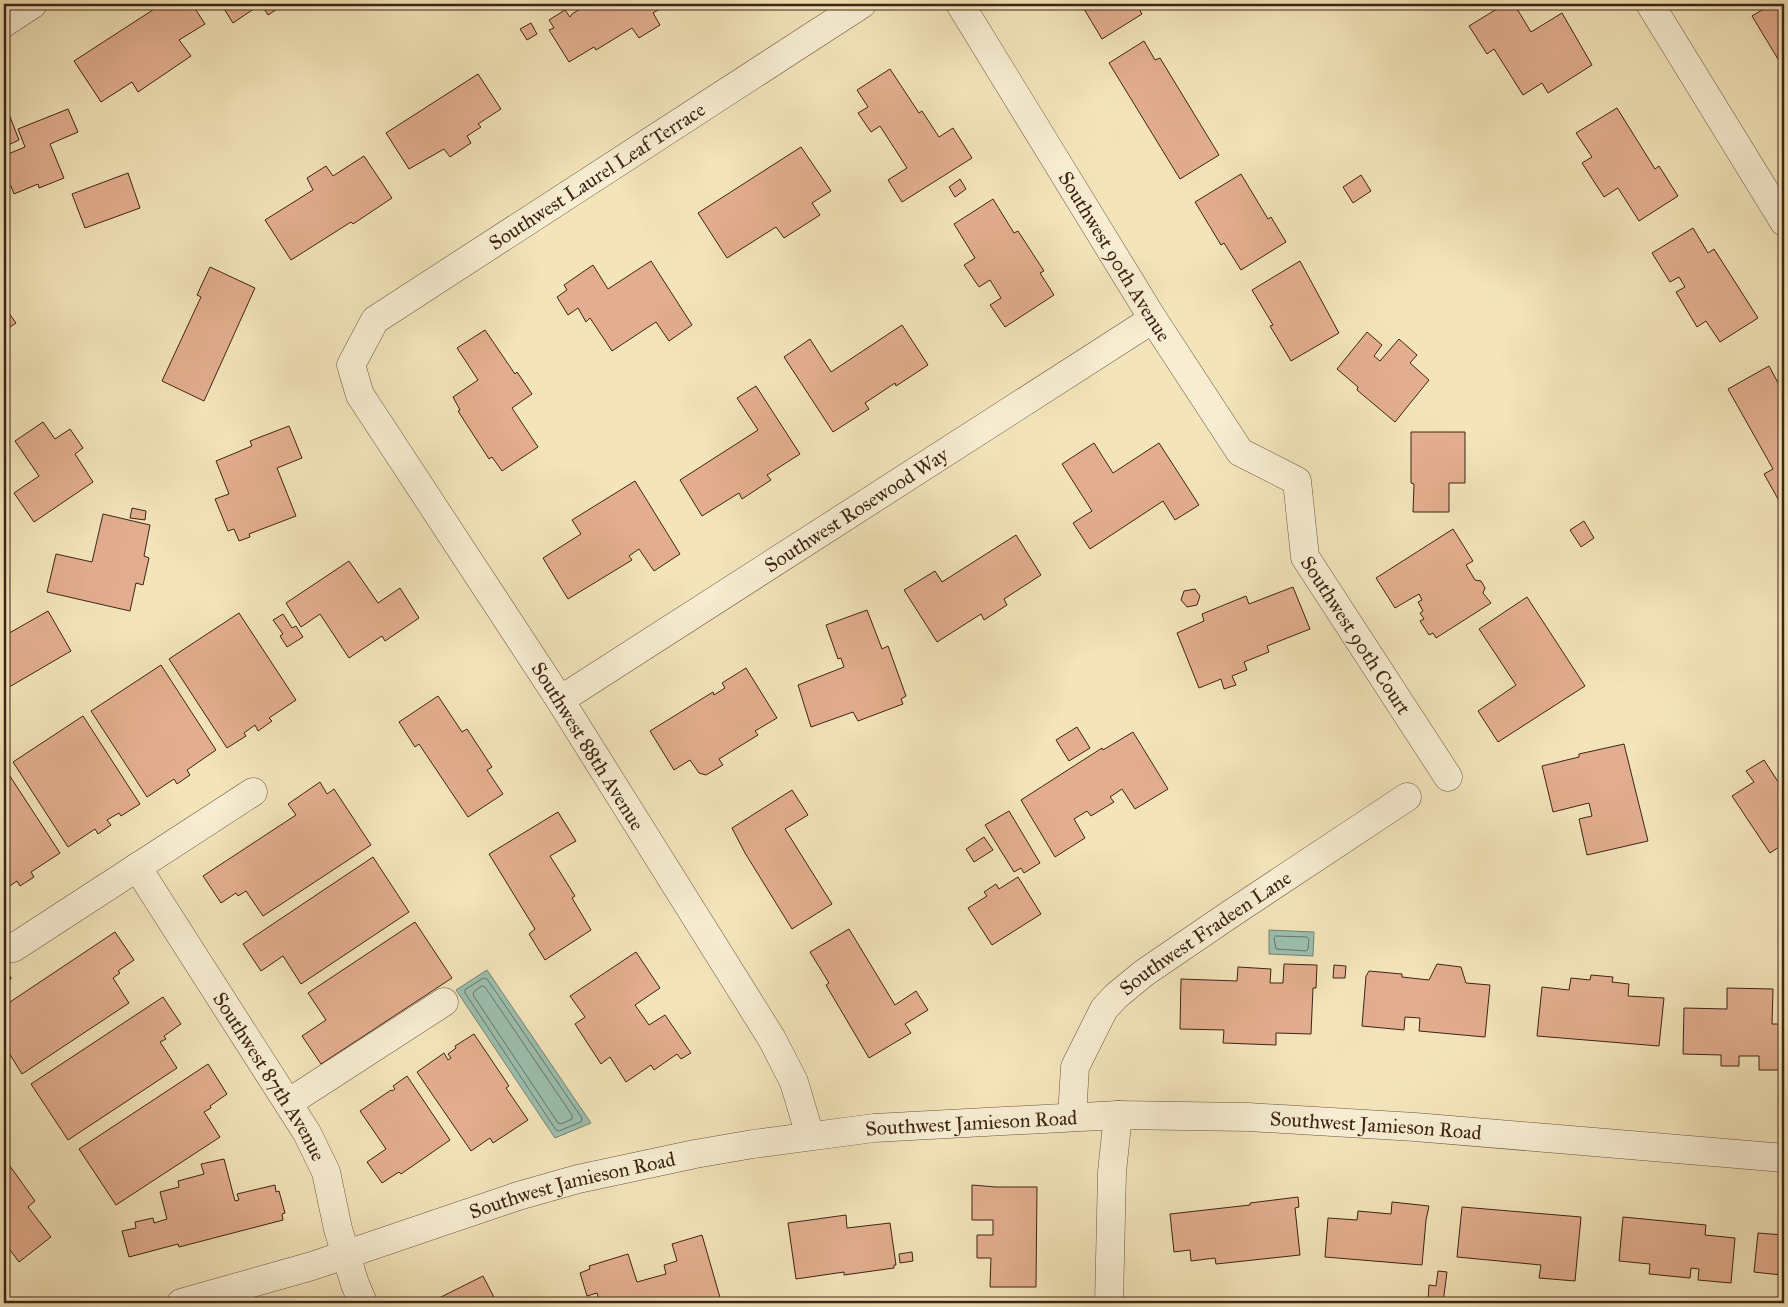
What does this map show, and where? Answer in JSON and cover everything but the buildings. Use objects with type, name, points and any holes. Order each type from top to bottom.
[{"type":"street","points":[[4,23],[33,4]]},
{"type":"street","name":"Southwest Laurel Leaf Terrace","points":[[351,364],[375,320],[862,4]]},
{"type":"street","name":"Southwest 90th Avenue","points":[[960,4],[1152,319],[1240,452],[1298,481]]},
{"type":"street","points":[[1650,4],[1784,222]]},
{"type":"street","name":"Southwest Rosewood Way","points":[[560,700],[1152,319]]},
{"type":"street","name":"Southwest 88th Avenue","points":[[351,364],[360,395],[560,700],[772,1039],[794,1082],[810,1136]]},
{"type":"street","name":"Southwest 90th Court","points":[[1298,481],[1305,557],[1448,777]]},
{"type":"street","points":[[13,948],[253,792]]},
{"type":"street","name":"Southwest Fradeen Lane","points":[[1072,1116],[1075,1067],[1104,1009],[1116,996],[1144,973],[1407,797]]},
{"type":"street","name":"Southwest 87th Avenue","points":[[137,867],[307,1133],[326,1172],[338,1229],[363,1303]]},
{"type":"street","points":[[288,1103],[444,1002]]},
{"type":"street","points":[[1109,1303],[1112,1172],[1118,1115]]},
{"type":"street","name":"Southwest Jamieson Road","points":[[181,1303],[346,1256],[500,1202],[578,1179],[695,1154],[874,1128],[1072,1116],[1248,1117],[1334,1121],[1784,1158]]},
{"type":"water","points":[[1269,930],[1314,932],[1313,956],[1269,954]]},
{"type":"water","points":[[487,970],[591,1123],[555,1138],[456,990]]}]
